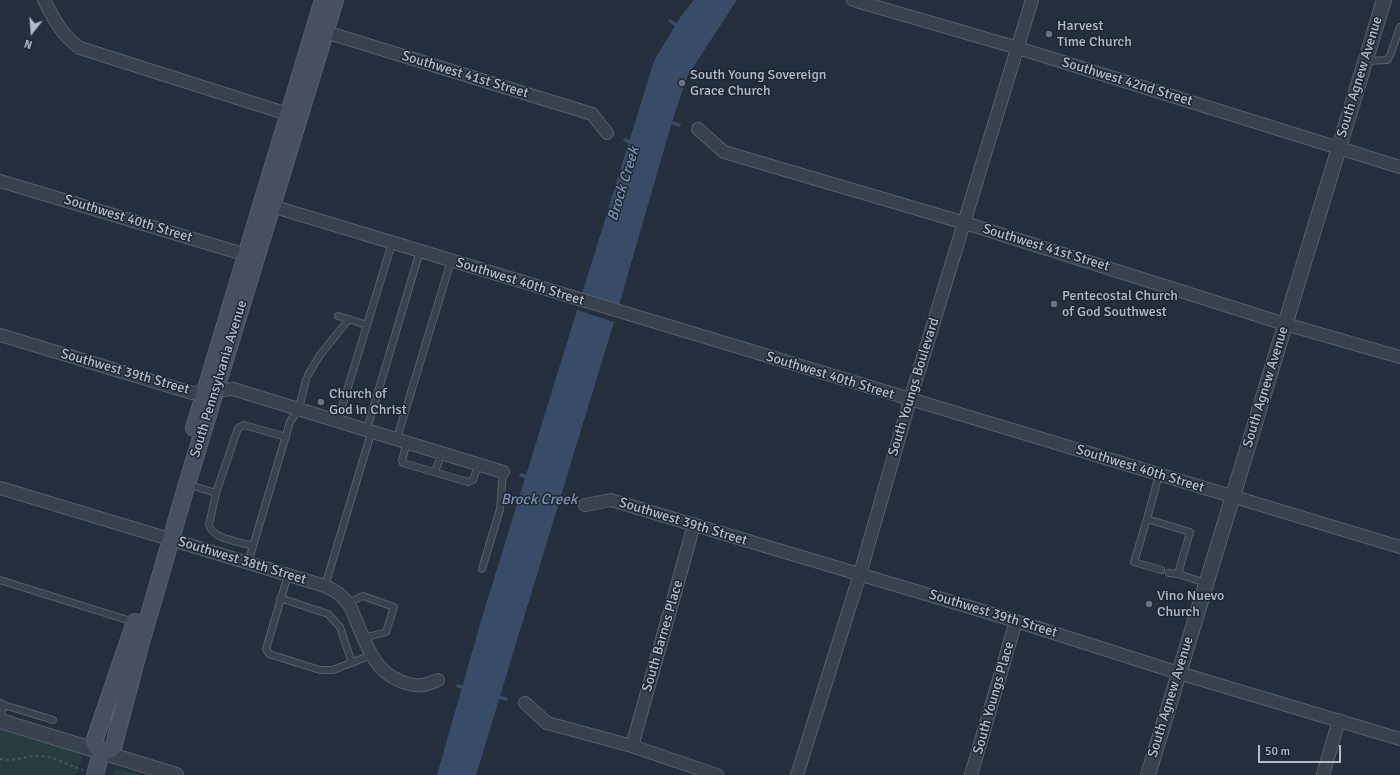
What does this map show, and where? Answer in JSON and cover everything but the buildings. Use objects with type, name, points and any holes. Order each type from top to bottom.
[{"type":"main road","name":"South Pennsylvania Avenue","points":[[101,753],[113,748],[140,624],[319,30],[323,0]]},
{"type":"main road","name":"South Pennsylvania Avenue","points":[[319,30],[335,0]]},
{"type":"main road","name":"South Pennsylvania Avenue","points":[[167,538],[187,484],[211,391]]},
{"type":"main road","points":[[95,774],[101,753]]},
{"type":"street","points":[[44,0],[60,29],[69,40],[80,48],[293,115]]},
{"type":"street","name":"Southwest 42nd Street","points":[[853,0],[1018,48],[1338,149],[1400,167]]},
{"type":"street","name":"South Youngs Boulevard","points":[[797,775],[860,574],[910,400],[1032,0]]},
{"type":"street","name":"South Agnew Avenue","points":[[1148,775],[1384,0]]},
{"type":"street","name":"Southwest 41st Street","points":[[319,30],[592,114],[607,133]]},
{"type":"street","name":"Southwest 41st Street","points":[[698,129],[724,152],[965,222],[1286,324],[1400,357]]},
{"type":"street","name":"Southwest 40th Street","points":[[0,181],[251,256]]},
{"type":"street","name":"Southwest 40th Street","points":[[266,204],[1400,547]]},
{"type":"street","name":"Southwest 39th Street","points":[[0,335],[192,393],[234,388],[479,463],[503,472]]},
{"type":"street","name":"Southwest 38th Street","points":[[0,488],[325,586],[342,595],[348,603],[371,655],[380,669],[393,678],[411,685],[424,686],[438,680]]},
{"type":"street","name":"Southwest 39th Street","points":[[585,505],[611,500],[1016,621],[1179,673],[1400,739]]},
{"type":"street","name":"South Barnes Place","points":[[632,746],[694,525]]},
{"type":"street","name":"South Youngs Place","points":[[971,775],[1016,621]]},
{"type":"street","points":[[525,703],[547,723],[632,746],[717,775]]},
{"type":"street","points":[[0,720],[101,753],[176,775]]},
{"type":"street","points":[[1322,775],[1339,720]]},
{"type":"lane","points":[[1365,61],[1387,60],[1390,56],[1400,27]]},
{"type":"lane","points":[[338,420],[392,243]]},
{"type":"lane","points":[[325,586],[420,251]]},
{"type":"lane","points":[[451,261],[402,439],[402,461],[403,463],[468,482],[473,480],[479,463]]},
{"type":"lane","points":[[338,316],[367,325]]},
{"type":"lane","points":[[248,563],[290,422],[299,408],[307,378],[320,355],[349,319]]},
{"type":"lane","points":[[253,546],[221,536],[210,529],[209,525],[216,493],[238,428],[244,425],[286,436]]},
{"type":"lane","points":[[435,472],[442,452]]},
{"type":"lane","points":[[482,569],[500,509],[503,472]]},
{"type":"lane","points":[[1159,475],[1134,562],[1161,570]]},
{"type":"lane","points":[[187,484],[216,493]]},
{"type":"lane","points":[[1147,519],[1190,532],[1178,574]]},
{"type":"lane","points":[[1169,573],[1178,574],[1206,583]]},
{"type":"lane","points":[[288,575],[266,649],[270,654],[320,670],[333,670],[371,655]]},
{"type":"lane","points":[[0,580],[140,624]]},
{"type":"lane","points":[[348,603],[363,596],[394,608],[386,632],[364,638]]},
{"type":"lane","points":[[280,598],[328,614],[340,627],[352,663]]},
{"type":"lane","points":[[0,720],[2,704],[53,720]]},
{"type":"path","points":[[0,759],[6,760],[44,756],[61,762],[69,767],[95,774]]},
{"type":"green space","points":[[0,726],[81,753],[82,758],[76,775],[0,775]]},
{"type":"green space","points":[[120,769],[140,775],[112,775],[115,770]]},
{"type":"water","name":"Brock Creek","points":[[694,0],[737,0],[688,75],[674,115],[619,305],[582,294],[654,61],[681,16]]},
{"type":"water","name":"Brock Creek","points":[[577,310],[614,322],[476,775],[437,775],[481,621]]},
{"type":"waterway","points":[[670,21],[679,26]]},
{"type":"waterway","points":[[669,122],[679,125]]},
{"type":"waterway","points":[[625,140],[633,143]]},
{"type":"waterway","points":[[521,475],[530,478]]},
{"type":"waterway","points":[[556,496],[569,503]]},
{"type":"waterway","points":[[458,686],[467,688]]},
{"type":"waterway","points":[[496,696],[506,699]]},
{"type":"place","name":"Harvest Time Church","points":[[1049,34]]},
{"type":"place","name":"South Young Sovereign Grace Church","points":[[682,83]]},
{"type":"place","name":"Pentecostal Church of God Southwest","points":[[1054,304]]},
{"type":"place","name":"Church of God in Christ","points":[[321,402]]},
{"type":"place","name":"Vino Nuevo Church","points":[[1149,604]]}]
